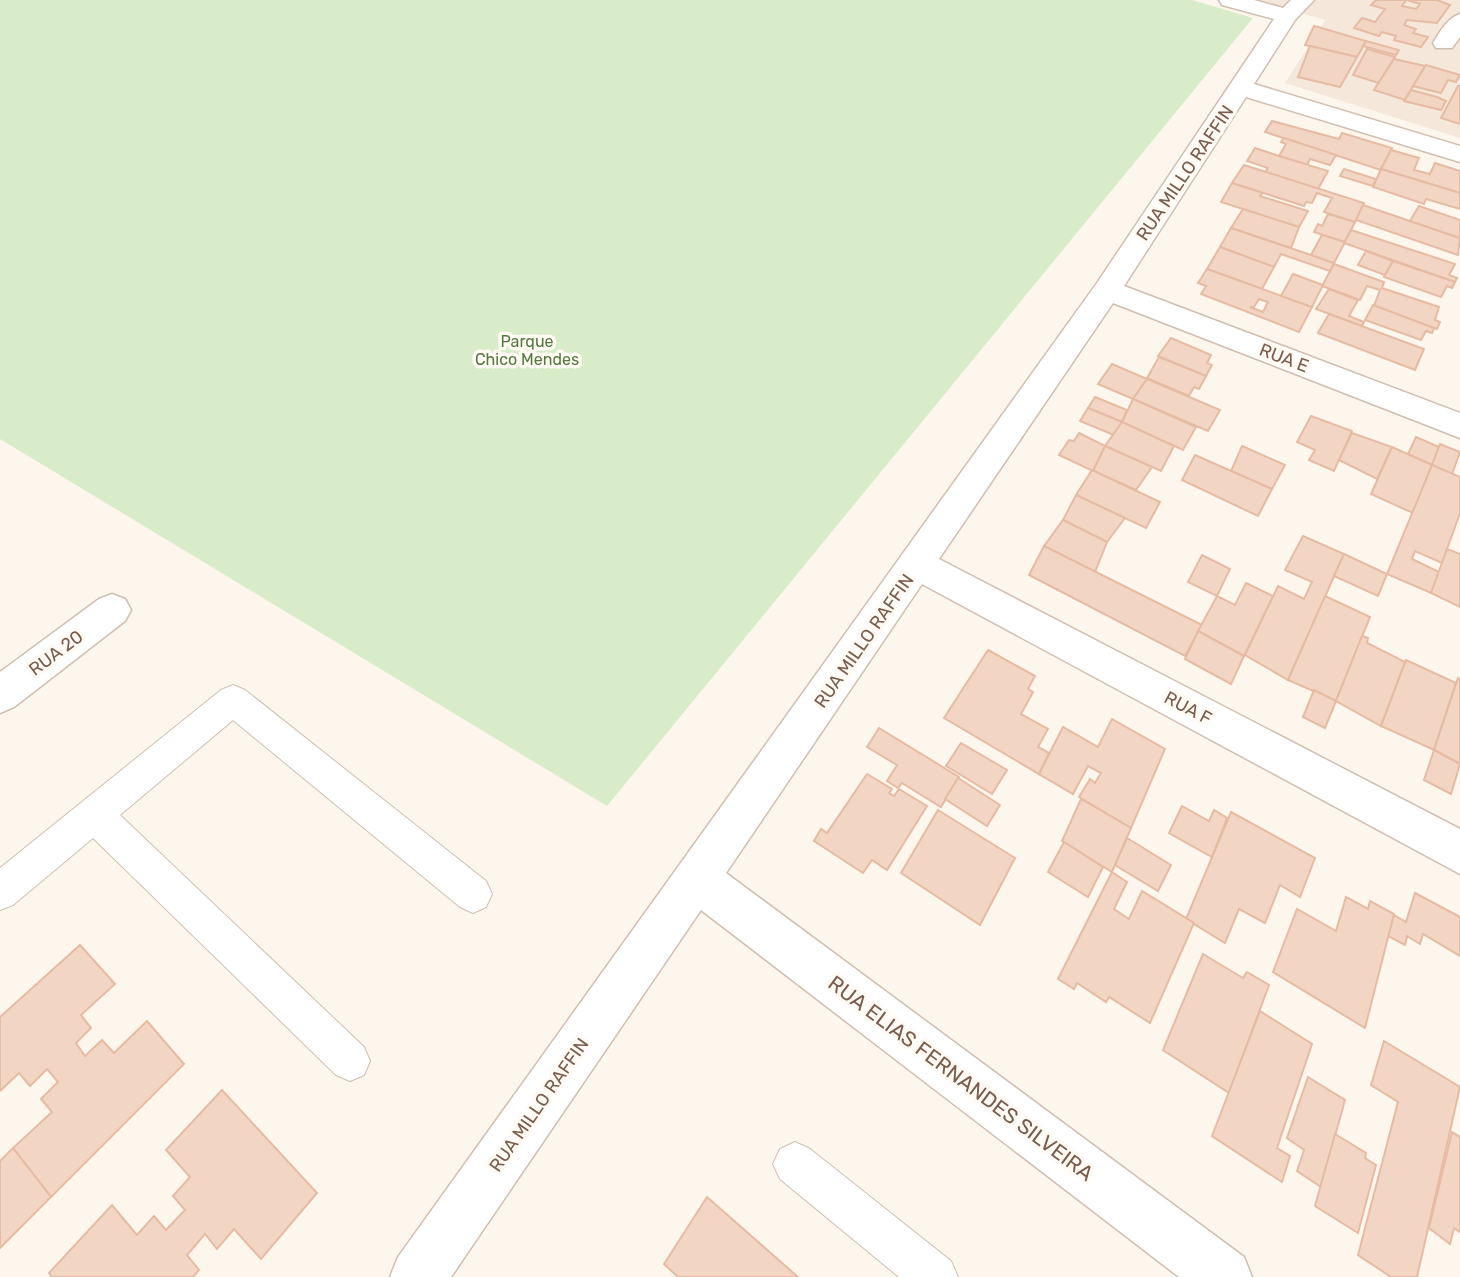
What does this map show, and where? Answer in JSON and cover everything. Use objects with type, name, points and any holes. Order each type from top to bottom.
[{"type":"street","points":[[1230,0],[1295,8]]},
{"type":"street","name":"RUA MILLO RAFFIN","points":[[418,1277],[698,880],[1107,290],[1295,8]]},
{"type":"street","points":[[1444,43],[1460,21]]},
{"type":"street","points":[[1242,88],[1460,155]]},
{"type":"street","name":"RUA E","points":[[1107,290],[1460,426]]},
{"type":"street","name":"RUA F","points":[[916,564],[1460,852]]},
{"type":"street","name":"RUA 20","points":[[0,695],[112,610]]},
{"type":"street","name":"RUA ELIAS FERNANDES SILVEIRA","points":[[698,880],[1224,1277]]},
{"type":"lane","points":[[0,891],[233,700],[473,894]]},
{"type":"lane","points":[[93,814],[350,1061]]},
{"type":"lane","points":[[795,1164],[935,1277]]},
{"type":"shaded area","points":[[1257,0],[1460,0],[1460,138],[1285,83],[1325,20]]},
{"type":"green space","name":"Parque Chico Mendes","points":[[0,0],[1192,0],[1253,18],[607,806],[0,439]]},
{"type":"building","points":[[1376,0],[1406,0],[1402,6],[1416,9],[1420,4],[1407,0],[1437,0],[1450,5],[1437,23],[1407,20],[1404,25],[1416,29],[1413,33],[1428,37],[1421,47],[1394,40],[1396,36],[1382,32],[1379,36],[1354,28],[1362,18],[1375,22],[1385,9],[1371,5]]},
{"type":"building","points":[[1314,26],[1366,41],[1357,57],[1305,45]]},
{"type":"building","points":[[1366,41],[1399,50],[1396,55],[1363,46]]},
{"type":"building","points":[[1310,46],[1357,57],[1340,87],[1298,77]]},
{"type":"building","points":[[1367,49],[1395,57],[1379,83],[1353,75]]},
{"type":"building","points":[[1394,59],[1425,66],[1405,100],[1374,90]]},
{"type":"building","points":[[1426,65],[1460,75],[1456,82],[1448,80],[1441,93],[1413,86]]},
{"type":"building","points":[[1460,86],[1460,124],[1441,118]]},
{"type":"building","points":[[1411,90],[1446,101],[1441,110],[1404,101]]},
{"type":"building","points":[[1272,121],[1339,139],[1342,133],[1392,148],[1381,170],[1265,132]]},
{"type":"building","points":[[1284,138],[1336,155],[1330,165],[1310,159],[1307,165],[1279,156],[1286,144],[1281,142]]},
{"type":"building","points":[[1255,148],[1328,171],[1318,189],[1265,172],[1268,168],[1247,161]]},
{"type":"building","points":[[1391,150],[1419,158],[1414,170],[1430,174],[1435,163],[1460,171],[1460,193],[1381,169]]},
{"type":"building","points":[[1244,165],[1364,203],[1355,222],[1324,212],[1332,198],[1317,193],[1312,203],[1306,202],[1304,206],[1232,183]]},
{"type":"building","points":[[1344,169],[1376,179],[1373,186],[1340,176]]},
{"type":"building","points":[[1381,169],[1460,193],[1460,209],[1426,199],[1424,204],[1373,187]]},
{"type":"building","points":[[1232,183],[1263,193],[1260,196],[1308,211],[1299,227],[1221,202]]},
{"type":"building","points":[[1363,205],[1460,238],[1458,255],[1356,220]]},
{"type":"building","points":[[1419,206],[1460,220],[1460,238],[1410,221]]},
{"type":"building","points":[[1243,209],[1299,227],[1291,248],[1231,228]]},
{"type":"building","points":[[1328,214],[1355,222],[1345,242],[1314,232],[1318,224],[1322,226]]},
{"type":"building","points":[[1231,228],[1334,263],[1330,271],[1281,254],[1274,267],[1220,247]]},
{"type":"building","points":[[1351,230],[1455,264],[1449,275],[1457,278],[1455,282],[1344,243]]},
{"type":"building","points":[[1322,235],[1345,242],[1334,263],[1311,255]]},
{"type":"building","points":[[1220,247],[1274,267],[1262,289],[1207,269]]},
{"type":"building","points":[[1366,251],[1393,261],[1385,275],[1358,265]]},
{"type":"building","points":[[1393,261],[1455,282],[1452,288],[1447,286],[1441,297],[1384,277]]},
{"type":"building","points":[[1334,264],[1384,282],[1382,288],[1439,307],[1435,320],[1440,322],[1437,329],[1374,306],[1380,290],[1367,286],[1360,300],[1322,286]]},
{"type":"building","points":[[1207,269],[1312,307],[1299,332],[1201,294],[1206,286],[1198,283]],"holes":[[[1259,299],[1268,302],[1263,312],[1250,307],[1254,307]]]},
{"type":"building","points":[[1293,274],[1323,285],[1312,307],[1281,296]]},
{"type":"building","points":[[1329,289],[1358,300],[1349,316],[1364,322],[1362,326],[1316,309]]},
{"type":"building","points":[[1373,305],[1434,328],[1432,333],[1426,331],[1421,340],[1365,320]]},
{"type":"building","points":[[1329,314],[1424,349],[1415,370],[1318,333]]},
{"type":"building","points":[[1171,338],[1211,355],[1207,363],[1212,365],[1206,376],[1158,356]]},
{"type":"building","points":[[1159,357],[1206,376],[1199,389],[1194,387],[1189,396],[1147,378]]},
{"type":"building","points":[[1112,364],[1147,379],[1133,399],[1098,384]]},
{"type":"building","points":[[1147,379],[1220,410],[1208,431],[1133,399]]},
{"type":"building","points":[[1095,397],[1127,410],[1122,422],[1088,408]]},
{"type":"building","points":[[1133,399],[1196,427],[1183,450],[1122,422]]},
{"type":"building","points":[[1088,408],[1122,422],[1114,435],[1080,421]]},
{"type":"building","points":[[1311,416],[1352,431],[1334,471],[1309,460],[1315,450],[1297,442]]},
{"type":"building","points":[[1122,422],[1174,446],[1161,471],[1105,446]]},
{"type":"building","points":[[1079,433],[1105,446],[1093,471],[1059,455],[1069,440],[1074,441]]},
{"type":"building","points":[[1352,433],[1392,447],[1377,479],[1339,460]]},
{"type":"building","points":[[1416,437],[1439,447],[1432,465],[1408,454]]},
{"type":"building","points":[[1440,444],[1460,452],[1452,474],[1432,465]]},
{"type":"building","points":[[1105,446],[1152,467],[1136,490],[1093,471]]},
{"type":"building","points":[[1242,446],[1285,465],[1272,489],[1231,471]]},
{"type":"building","points":[[1392,447],[1432,465],[1413,513],[1371,494]]},
{"type":"building","points":[[1195,455],[1272,489],[1258,516],[1182,480]]},
{"type":"building","points":[[1432,465],[1460,477],[1460,513],[1442,563],[1415,551],[1412,559],[1439,572],[1431,593],[1387,574]]},
{"type":"building","points":[[1092,470],[1160,502],[1146,528],[1076,495]]},
{"type":"building","points":[[1076,495],[1125,518],[1107,542],[1063,520]]},
{"type":"building","points":[[1063,520],[1107,542],[1095,572],[1044,546]]},
{"type":"building","points":[[1303,536],[1344,554],[1288,680],[1245,655],[1278,586],[1304,599],[1312,582],[1285,570]]},
{"type":"building","points":[[1044,546],[1202,625],[1185,656],[1029,575]]},
{"type":"building","points":[[1447,549],[1460,554],[1460,607],[1431,593]]},
{"type":"building","points":[[1344,554],[1387,574],[1378,596],[1334,576]]},
{"type":"building","points":[[1202,555],[1230,569],[1217,596],[1188,582]]},
{"type":"building","points":[[1246,583],[1273,596],[1244,656],[1198,631],[1217,596],[1235,605]]},
{"type":"building","points":[[1325,596],[1370,617],[1336,701],[1288,680]]},
{"type":"building","points":[[1198,631],[1244,656],[1231,684],[1185,659]]},
{"type":"building","points":[[1362,636],[1368,638],[1367,643],[1405,662],[1381,726],[1336,701]]},
{"type":"building","points":[[988,650],[1035,676],[1028,689],[1033,692],[1021,714],[1048,729],[1038,747],[1049,753],[1039,774],[944,718]]},
{"type":"building","points":[[1406,660],[1456,683],[1434,750],[1381,726]]},
{"type":"building","points":[[1458,678],[1460,679],[1460,764],[1434,750]]},
{"type":"building","points":[[1314,690],[1336,701],[1325,728],[1303,717]]},
{"type":"building","points":[[1112,719],[1165,749],[1131,828],[1079,797],[1090,779],[1095,783],[1101,773],[1088,766],[1073,794],[1039,774],[1063,727],[1098,747]]},
{"type":"building","points":[[879,728],[959,777],[941,807],[902,783],[898,788],[887,781],[897,765],[867,747]]},
{"type":"building","points":[[961,743],[1007,770],[992,794],[946,766]]},
{"type":"building","points":[[1434,750],[1460,764],[1451,794],[1424,780]]},
{"type":"building","points":[[867,774],[892,789],[889,793],[894,796],[899,789],[927,806],[887,870],[872,860],[863,873],[814,841],[821,829],[827,833]]},
{"type":"building","points":[[958,778],[1000,805],[987,826],[945,799]]},
{"type":"building","points":[[1081,799],[1131,828],[1112,872],[1062,841]]},
{"type":"building","points":[[1182,806],[1209,821],[1214,810],[1227,818],[1212,857],[1169,833]]},
{"type":"building","points":[[938,810],[1015,858],[980,925],[901,873]]},
{"type":"building","points":[[1231,812],[1315,858],[1300,897],[1280,885],[1265,923],[1239,909],[1225,943],[1186,919]]},
{"type":"building","points":[[1127,838],[1171,865],[1158,891],[1115,865]]},
{"type":"building","points":[[1064,842],[1103,867],[1088,897],[1048,872]]},
{"type":"building","points":[[1112,872],[1127,882],[1114,909],[1129,919],[1142,891],[1194,923],[1150,1023],[1109,997],[1106,1002],[1077,983],[1074,989],[1058,979]]},
{"type":"building","points":[[1415,893],[1460,917],[1460,956],[1423,934],[1420,944],[1407,936],[1405,945],[1388,936],[1394,915],[1406,922]]},
{"type":"building","points":[[1346,897],[1368,909],[1370,901],[1394,914],[1365,1028],[1273,972],[1297,909],[1336,931]]},
{"type":"building","points":[[80,945],[115,984],[81,1015],[91,1028],[76,1043],[85,1056],[102,1040],[114,1053],[147,1021],[184,1064],[51,1197],[13,1148],[52,1112],[41,1099],[58,1082],[47,1069],[30,1086],[19,1073],[0,1091],[0,1017]]},
{"type":"building","points":[[1203,954],[1243,978],[1247,972],[1269,985],[1229,1093],[1163,1050]]},
{"type":"building","points":[[1260,1011],[1312,1044],[1277,1148],[1290,1156],[1282,1182],[1212,1136]]},
{"type":"building","points":[[1384,1041],[1460,1087],[1417,1277],[1391,1277],[1358,1255],[1398,1102],[1371,1085]]},
{"type":"building","points":[[1308,1077],[1345,1100],[1321,1187],[1297,1171],[1304,1150],[1287,1138]]},
{"type":"building","points":[[222,1090],[317,1193],[261,1259],[234,1229],[217,1249],[205,1234],[187,1255],[199,1270],[193,1277],[52,1277],[49,1273],[112,1205],[137,1235],[154,1216],[166,1230],[185,1210],[173,1196],[190,1177],[166,1150]]},
{"type":"building","points":[[1452,1132],[1460,1137],[1460,1232],[1454,1228],[1450,1244],[1429,1228]]},
{"type":"building","points":[[1335,1134],[1366,1153],[1365,1158],[1376,1165],[1358,1233],[1315,1206]]},
{"type":"building","points":[[13,1148],[51,1197],[0,1248],[0,1161]]},
{"type":"building","points":[[707,1197],[798,1277],[678,1277],[664,1264]]}]
